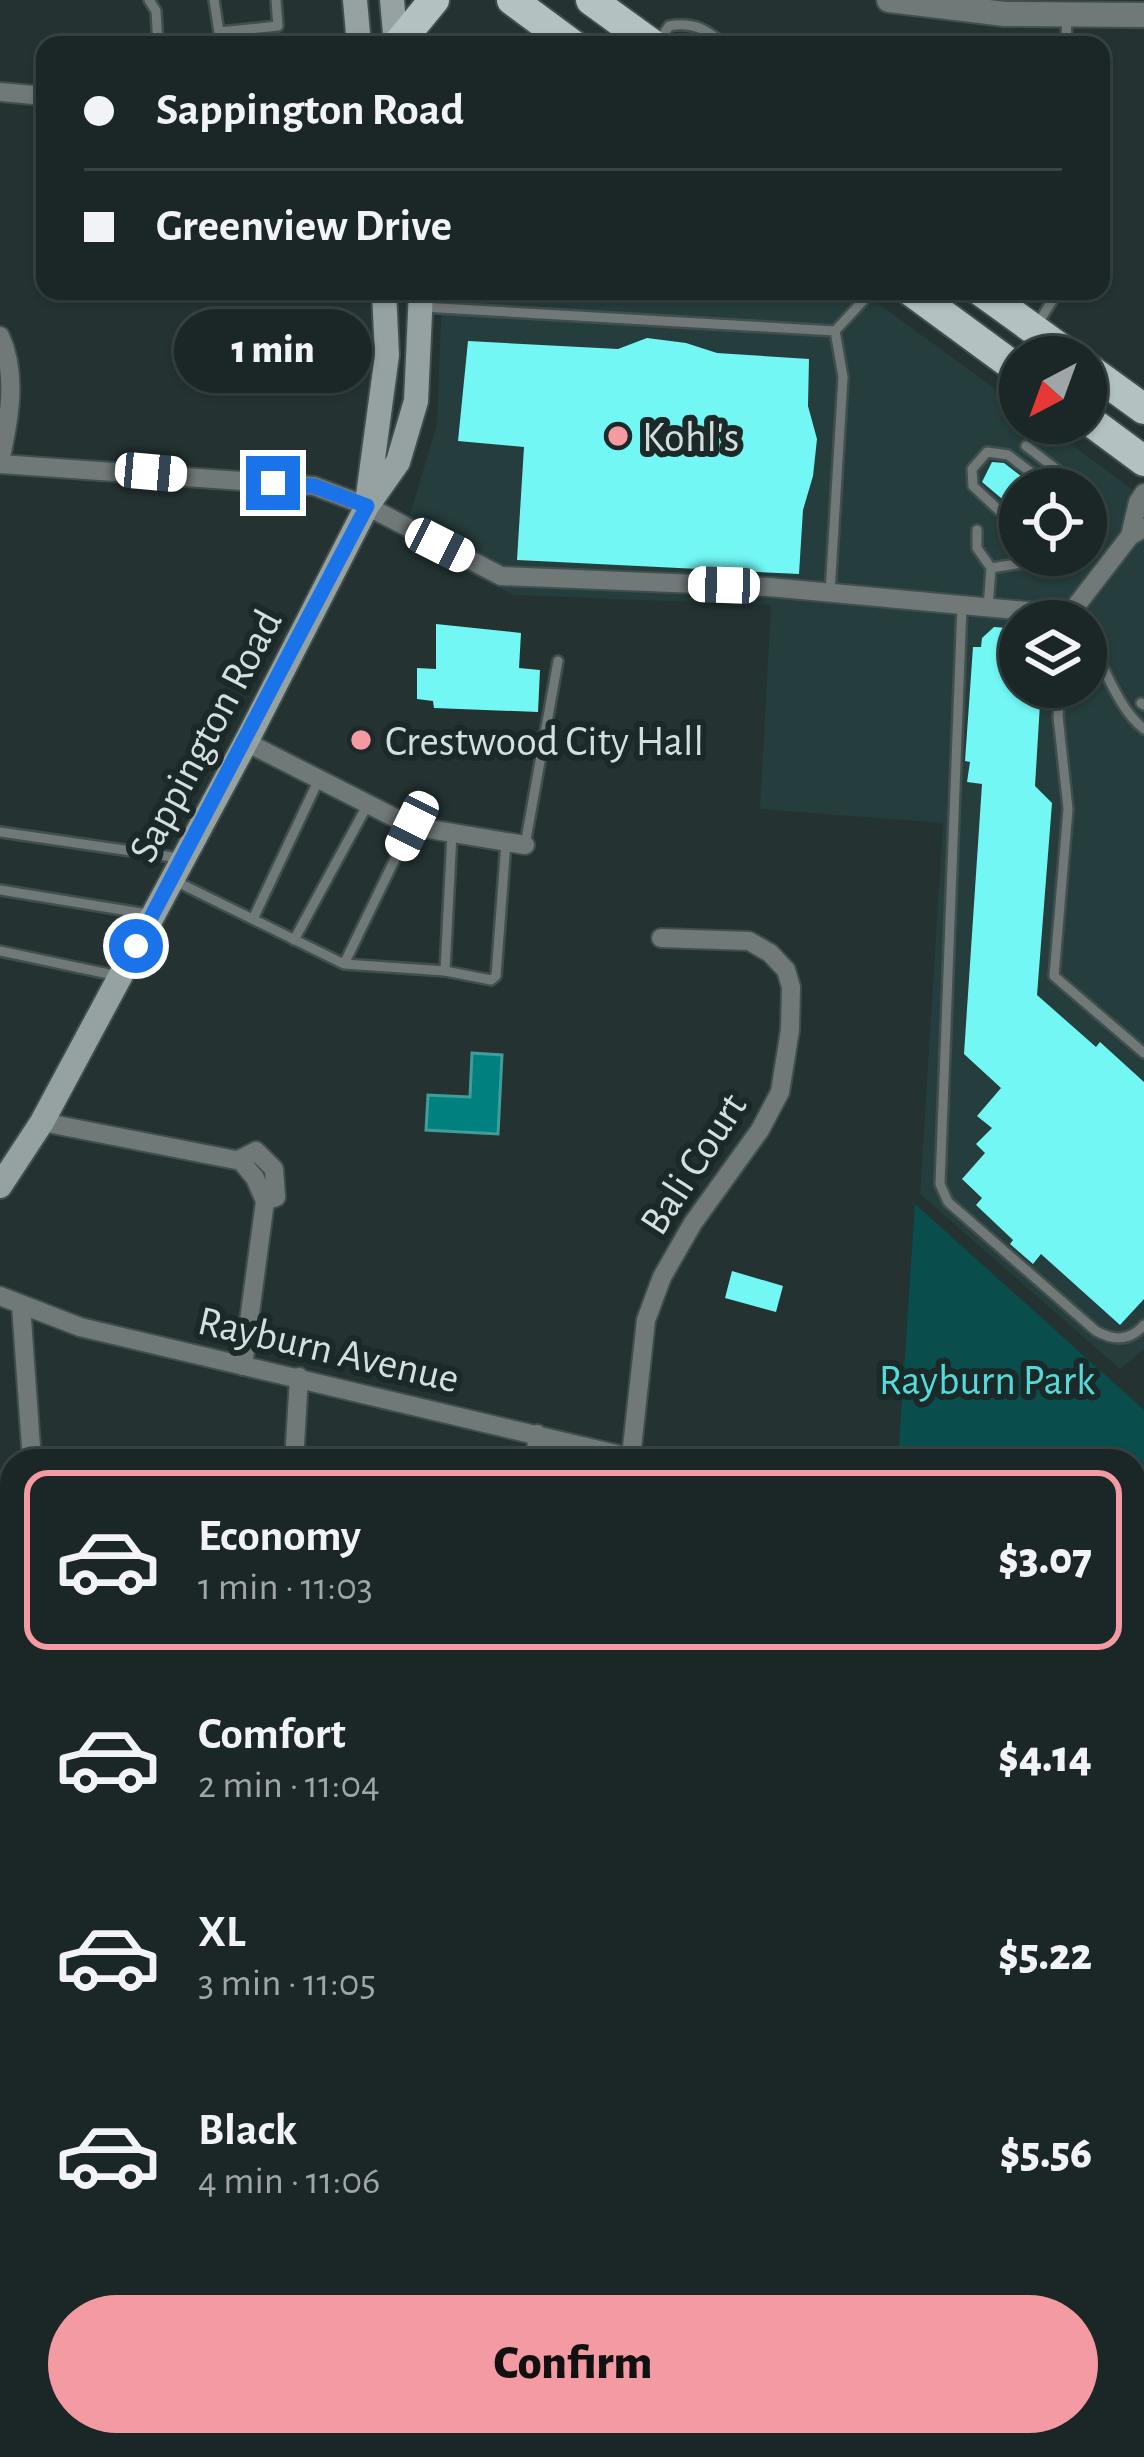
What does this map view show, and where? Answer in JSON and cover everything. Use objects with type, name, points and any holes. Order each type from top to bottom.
[{"type":"main road","points":[[355,0],[358,36]]},
{"type":"main road","points":[[392,0],[396,36]]},
{"type":"main road","points":[[404,36],[434,0]]},
{"type":"main road","points":[[512,0],[562,36]]},
{"type":"main road","points":[[591,0],[641,36]]},
{"type":"main road","name":"Sappington Road","points":[[367,506],[387,355],[384,300]]},
{"type":"main road","name":"Sappington Road","points":[[0,1186],[42,1122],[367,506],[398,461],[416,401],[421,300]]},
{"type":"main road","points":[[923,300],[999,355]]},
{"type":"main road","points":[[994,300],[1044,336]]},
{"type":"main road","points":[[1107,382],[1144,409]]},
{"type":"main road","points":[[1107,433],[1144,460]]},
{"type":"street","points":[[889,0],[974,12],[1067,8],[1144,15]]},
{"type":"street","points":[[0,92],[36,95]]},
{"type":"street","points":[[0,336],[10,360],[9,421],[0,462],[314,486],[367,506],[501,576],[830,593],[999,609]]},
{"type":"street","points":[[1085,600],[1137,532],[1138,502],[1144,493]]},
{"type":"street","points":[[246,742],[412,826],[515,843]]},
{"type":"street","name":"Bali Court","points":[[639,1449],[646,1320],[692,1223],[760,1130],[780,1092],[790,1030],[791,987],[786,970],[770,953],[749,941],[661,938]]},
{"type":"street","points":[[42,1122],[238,1160],[255,1178],[265,1201],[243,1366]]},
{"type":"street","name":"Rayburn Avenue","points":[[0,1296],[80,1327],[598,1449]]},
{"type":"street","points":[[21,1305],[31,1449]]},
{"type":"street","points":[[295,1449],[298,1377]]},
{"type":"street","points":[[536,1449],[537,1434]]},
{"type":"lane","points":[[149,0],[156,11],[157,36]]},
{"type":"lane","points":[[214,0],[219,32],[278,26],[276,0]]},
{"type":"lane","points":[[661,36],[669,26],[684,23],[714,36]]},
{"type":"lane","points":[[434,300],[835,331]]},
{"type":"lane","points":[[835,331],[864,300]]},
{"type":"lane","points":[[1034,329],[1052,300]]},
{"type":"lane","points":[[830,593],[843,377],[835,331]]},
{"type":"lane","points":[[1025,446],[1053,468]]},
{"type":"lane","points":[[999,510],[974,486],[972,469],[987,452],[1008,455],[1025,468]]},
{"type":"lane","points":[[977,530],[976,548],[991,568],[988,608]]},
{"type":"lane","points":[[991,568],[999,566]]},
{"type":"lane","points":[[962,605],[940,1184],[948,1202],[1096,1331],[1123,1339],[1144,1324]]},
{"type":"lane","points":[[0,832],[178,869],[253,919],[344,964],[445,971],[491,980],[496,976],[515,843],[558,662]]},
{"type":"lane","points":[[1107,671],[1126,712],[1144,729]]},
{"type":"lane","points":[[1059,708],[1068,809],[1054,976],[1144,1053]]},
{"type":"lane","points":[[253,919],[319,779]]},
{"type":"lane","points":[[295,940],[368,804]]},
{"type":"lane","points":[[344,964],[412,826]]},
{"type":"lane","points":[[445,971],[452,833]]},
{"type":"lane","points":[[0,890],[152,915]]},
{"type":"lane","points":[[0,952],[119,976]]},
{"type":"shaded area","points":[[442,300],[873,300],[999,392],[999,444],[1071,444],[1103,468],[999,468],[999,576],[1107,576],[1107,471],[1144,498],[1144,1349],[1120,1369],[920,1194],[943,823],[760,809],[771,605],[514,595],[402,542],[437,424]]},
{"type":"shaded area","points":[[472,1053],[502,1055],[498,1134],[426,1130],[428,1095],[470,1097]]},
{"type":"green space","name":"Rayburn Park","points":[[915,1204],[1144,1410],[1144,1449],[899,1449]]},
{"type":"building","points":[[647,338],[717,353],[809,359],[808,406],[817,439],[803,510],[799,574],[517,560],[524,447],[458,441],[468,341],[618,349]]},
{"type":"building","points":[[992,462],[1011,468],[999,468],[999,496],[982,482]]},
{"type":"building","points":[[436,624],[521,633],[519,668],[540,670],[538,712],[434,708],[433,701],[417,699],[417,668],[436,669]]},
{"type":"building","points":[[999,627],[999,708],[1040,708],[1035,786],[1052,803],[1037,995],[1144,1082],[1144,1299],[1120,1325],[1041,1254],[1033,1264],[1010,1244],[1013,1240],[976,1205],[982,1198],[962,1179],[985,1153],[976,1144],[992,1128],[977,1116],[1001,1088],[964,1054],[982,784],[967,782],[970,762],[965,761],[973,647],[981,647],[982,638]]},
{"type":"building","points":[[732,1271],[783,1286],[776,1312],[725,1298]]},
{"type":"place","name":"Kohl's","points":[[618,436]]},
{"type":"place","name":"Crestwood City Hall","points":[[361,740]]},
{"type":"route","points":[[136,946],[367,506],[314,486],[273,483]]}]
